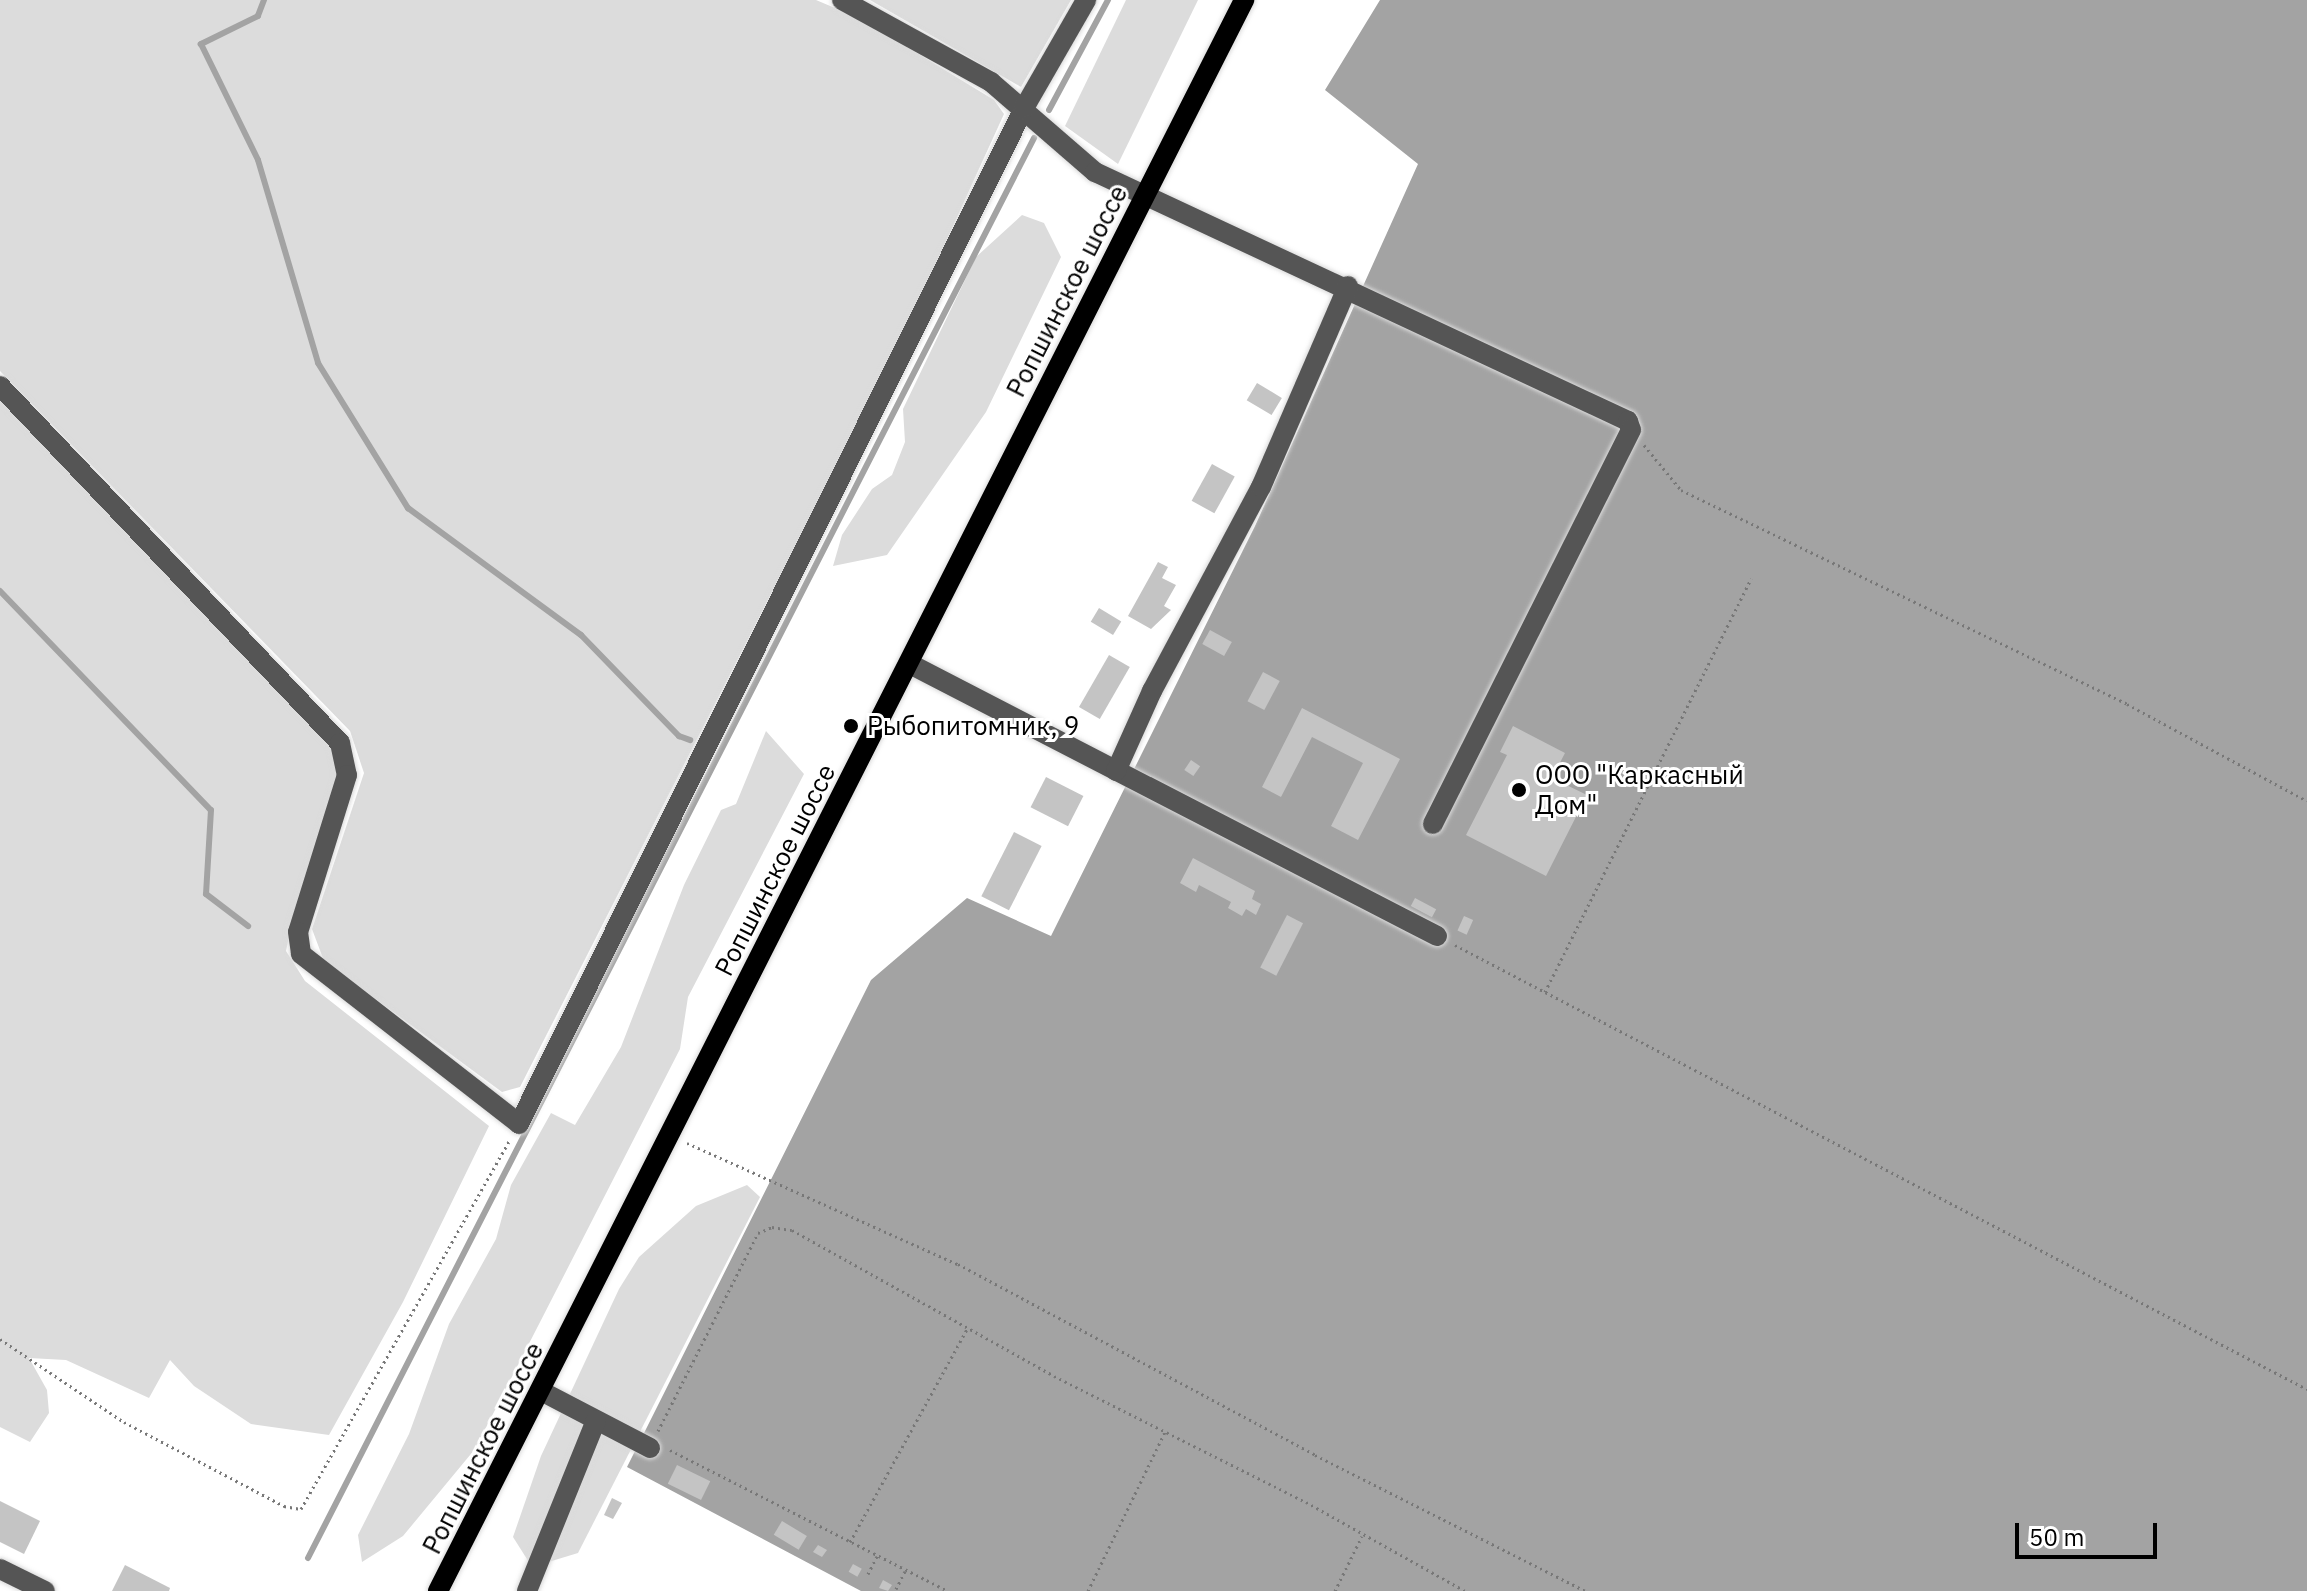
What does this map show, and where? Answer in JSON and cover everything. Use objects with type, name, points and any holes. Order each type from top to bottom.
[{"type":"main road","name":"Ропшинское шоссе","points":[[438,1591],[1244,0]]},
{"type":"street","points":[[842,0],[991,82],[1095,172],[1348,286],[1628,421],[1631,430],[1433,824]]},
{"type":"street","points":[[0,386],[340,743],[347,775],[298,932],[301,954],[519,1124],[1024,108],[1086,0]]},
{"type":"street","points":[[1116,771],[1152,691],[1261,487],[1348,286]]},
{"type":"street","points":[[910,664],[1437,936]]},
{"type":"street","points":[[541,1391],[650,1448]]},
{"type":"street","points":[[527,1591],[547,1551],[596,1420]]},
{"type":"street","points":[[0,1569],[45,1591]]},
{"type":"path","points":[[1631,430],[1681,490],[2127,704],[2307,801]]},
{"type":"path","points":[[1545,992],[1751,578]]},
{"type":"path","points":[[1437,936],[2307,1389]]},
{"type":"path","points":[[0,1339],[124,1422],[284,1506],[301,1509],[519,1124]]},
{"type":"path","points":[[669,1136],[958,1264],[1315,1455],[1585,1591]]},
{"type":"path","points":[[948,1591],[938,1589],[667,1448],[650,1448],[758,1233],[772,1227],[792,1230],[967,1329],[1465,1591]]},
{"type":"path","points":[[850,1542],[967,1329]]},
{"type":"path","points":[[1088,1591],[1165,1432]]},
{"type":"path","points":[[1335,1591],[1362,1536]]},
{"type":"path","points":[[868,1574],[876,1557]]},
{"type":"path","points":[[896,1589],[906,1570]]},
{"type":"shaded area","points":[[0,0],[816,0],[861,19],[994,100],[1004,114],[910,320],[520,1087],[502,1092],[324,961],[312,929],[364,773],[350,731],[0,371]]},
{"type":"shaded area","points":[[870,0],[1071,0],[1021,87]]},
{"type":"shaded area","points":[[1126,0],[1198,0],[1118,164],[1065,126]]},
{"type":"shaded area","points":[[1380,0],[2307,0],[2307,1591],[861,1591],[627,1467],[871,980],[967,898],[1051,936],[1255,526],[1418,164],[1325,90]]},
{"type":"shaded area","points":[[1022,215],[1044,223],[1061,257],[986,412],[887,555],[833,566],[842,535],[872,489],[892,475],[905,442],[903,409],[976,257]]},
{"type":"shaded area","points":[[0,399],[333,747],[338,777],[295,908],[286,951],[305,981],[489,1126],[403,1302],[329,1435],[251,1424],[194,1386],[170,1360],[149,1398],[66,1360],[29,1358],[47,1390],[49,1413],[30,1442],[0,1427]]},
{"type":"shaded area","points":[[766,731],[804,774],[688,997],[680,1049],[475,1449],[403,1536],[362,1562],[358,1535],[409,1434],[449,1324],[496,1239],[511,1185],[551,1113],[575,1125],[621,1047],[684,885],[721,810],[736,804]]},
{"type":"shaded area","points":[[747,1185],[760,1197],[578,1553],[532,1567],[513,1537],[541,1456],[619,1289],[639,1257],[696,1206]]},
{"type":"building","points":[[1257,383],[1282,398],[1272,415],[1247,400]]},
{"type":"building","points":[[1212,464],[1235,477],[1214,513],[1192,501]]},
{"type":"building","points":[[1158,562],[1168,567],[1162,578],[1176,585],[1164,606],[1171,610],[1151,629],[1128,616]]},
{"type":"building","points":[[1099,608],[1121,621],[1113,635],[1091,622]]},
{"type":"building","points":[[1210,630],[1232,642],[1224,656],[1202,644]]},
{"type":"building","points":[[1109,655],[1130,667],[1100,719],[1079,707]]},
{"type":"building","points":[[1263,672],[1280,681],[1264,710],[1248,701]]},
{"type":"building","points":[[1302,708],[1400,759],[1358,840],[1331,826],[1363,763],[1312,737],[1281,797],[1262,787]]},
{"type":"building","points":[[1513,726],[1565,753],[1552,778],[1587,795],[1546,876],[1466,835],[1507,755],[1500,752]]},
{"type":"building","points":[[1191,760],[1200,766],[1193,776],[1184,770]]},
{"type":"building","points":[[1046,777],[1083,796],[1068,826],[1031,807]]},
{"type":"building","points":[[1014,832],[1042,846],[1009,910],[981,896]]},
{"type":"building","points":[[1193,858],[1255,891],[1252,899],[1261,904],[1256,915],[1246,909],[1242,916],[1228,908],[1231,902],[1199,885],[1196,892],[1180,883]]},
{"type":"building","points":[[1415,898],[1436,909],[1432,917],[1411,906]]},
{"type":"building","points":[[1287,915],[1303,923],[1276,976],[1260,968]]},
{"type":"building","points":[[1464,916],[1473,920],[1467,935],[1457,931]]},
{"type":"building","points":[[677,1465],[710,1481],[701,1500],[668,1484]]},
{"type":"building","points":[[612,1498],[622,1503],[613,1519],[604,1515]]},
{"type":"building","points":[[0,1501],[40,1521],[24,1554],[0,1542]]},
{"type":"building","points":[[782,1521],[807,1536],[799,1550],[774,1535]]},
{"type":"building","points":[[818,1545],[827,1550],[822,1557],[813,1552]]},
{"type":"building","points":[[853,1564],[862,1569],[857,1577],[849,1572]]},
{"type":"building","points":[[125,1565],[170,1588],[169,1591],[112,1591]]},
{"type":"building","points":[[883,1580],[892,1585],[888,1591],[879,1588]]},
{"type":"waterway","points":[[264,0],[258,16],[201,44],[258,160],[318,363],[408,508],[581,635],[679,736],[690,740]]},
{"type":"waterway","points":[[1049,110],[1108,0]]},
{"type":"waterway","points":[[308,1558],[1034,138]]},
{"type":"waterway","points":[[0,591],[211,810],[206,894],[248,926]]},
{"type":"place","name":"Рыбопитомник, 9","points":[[851,726]]},
{"type":"place","name":"ООО \"Каркасный Дом\"","points":[[1519,790]]}]
